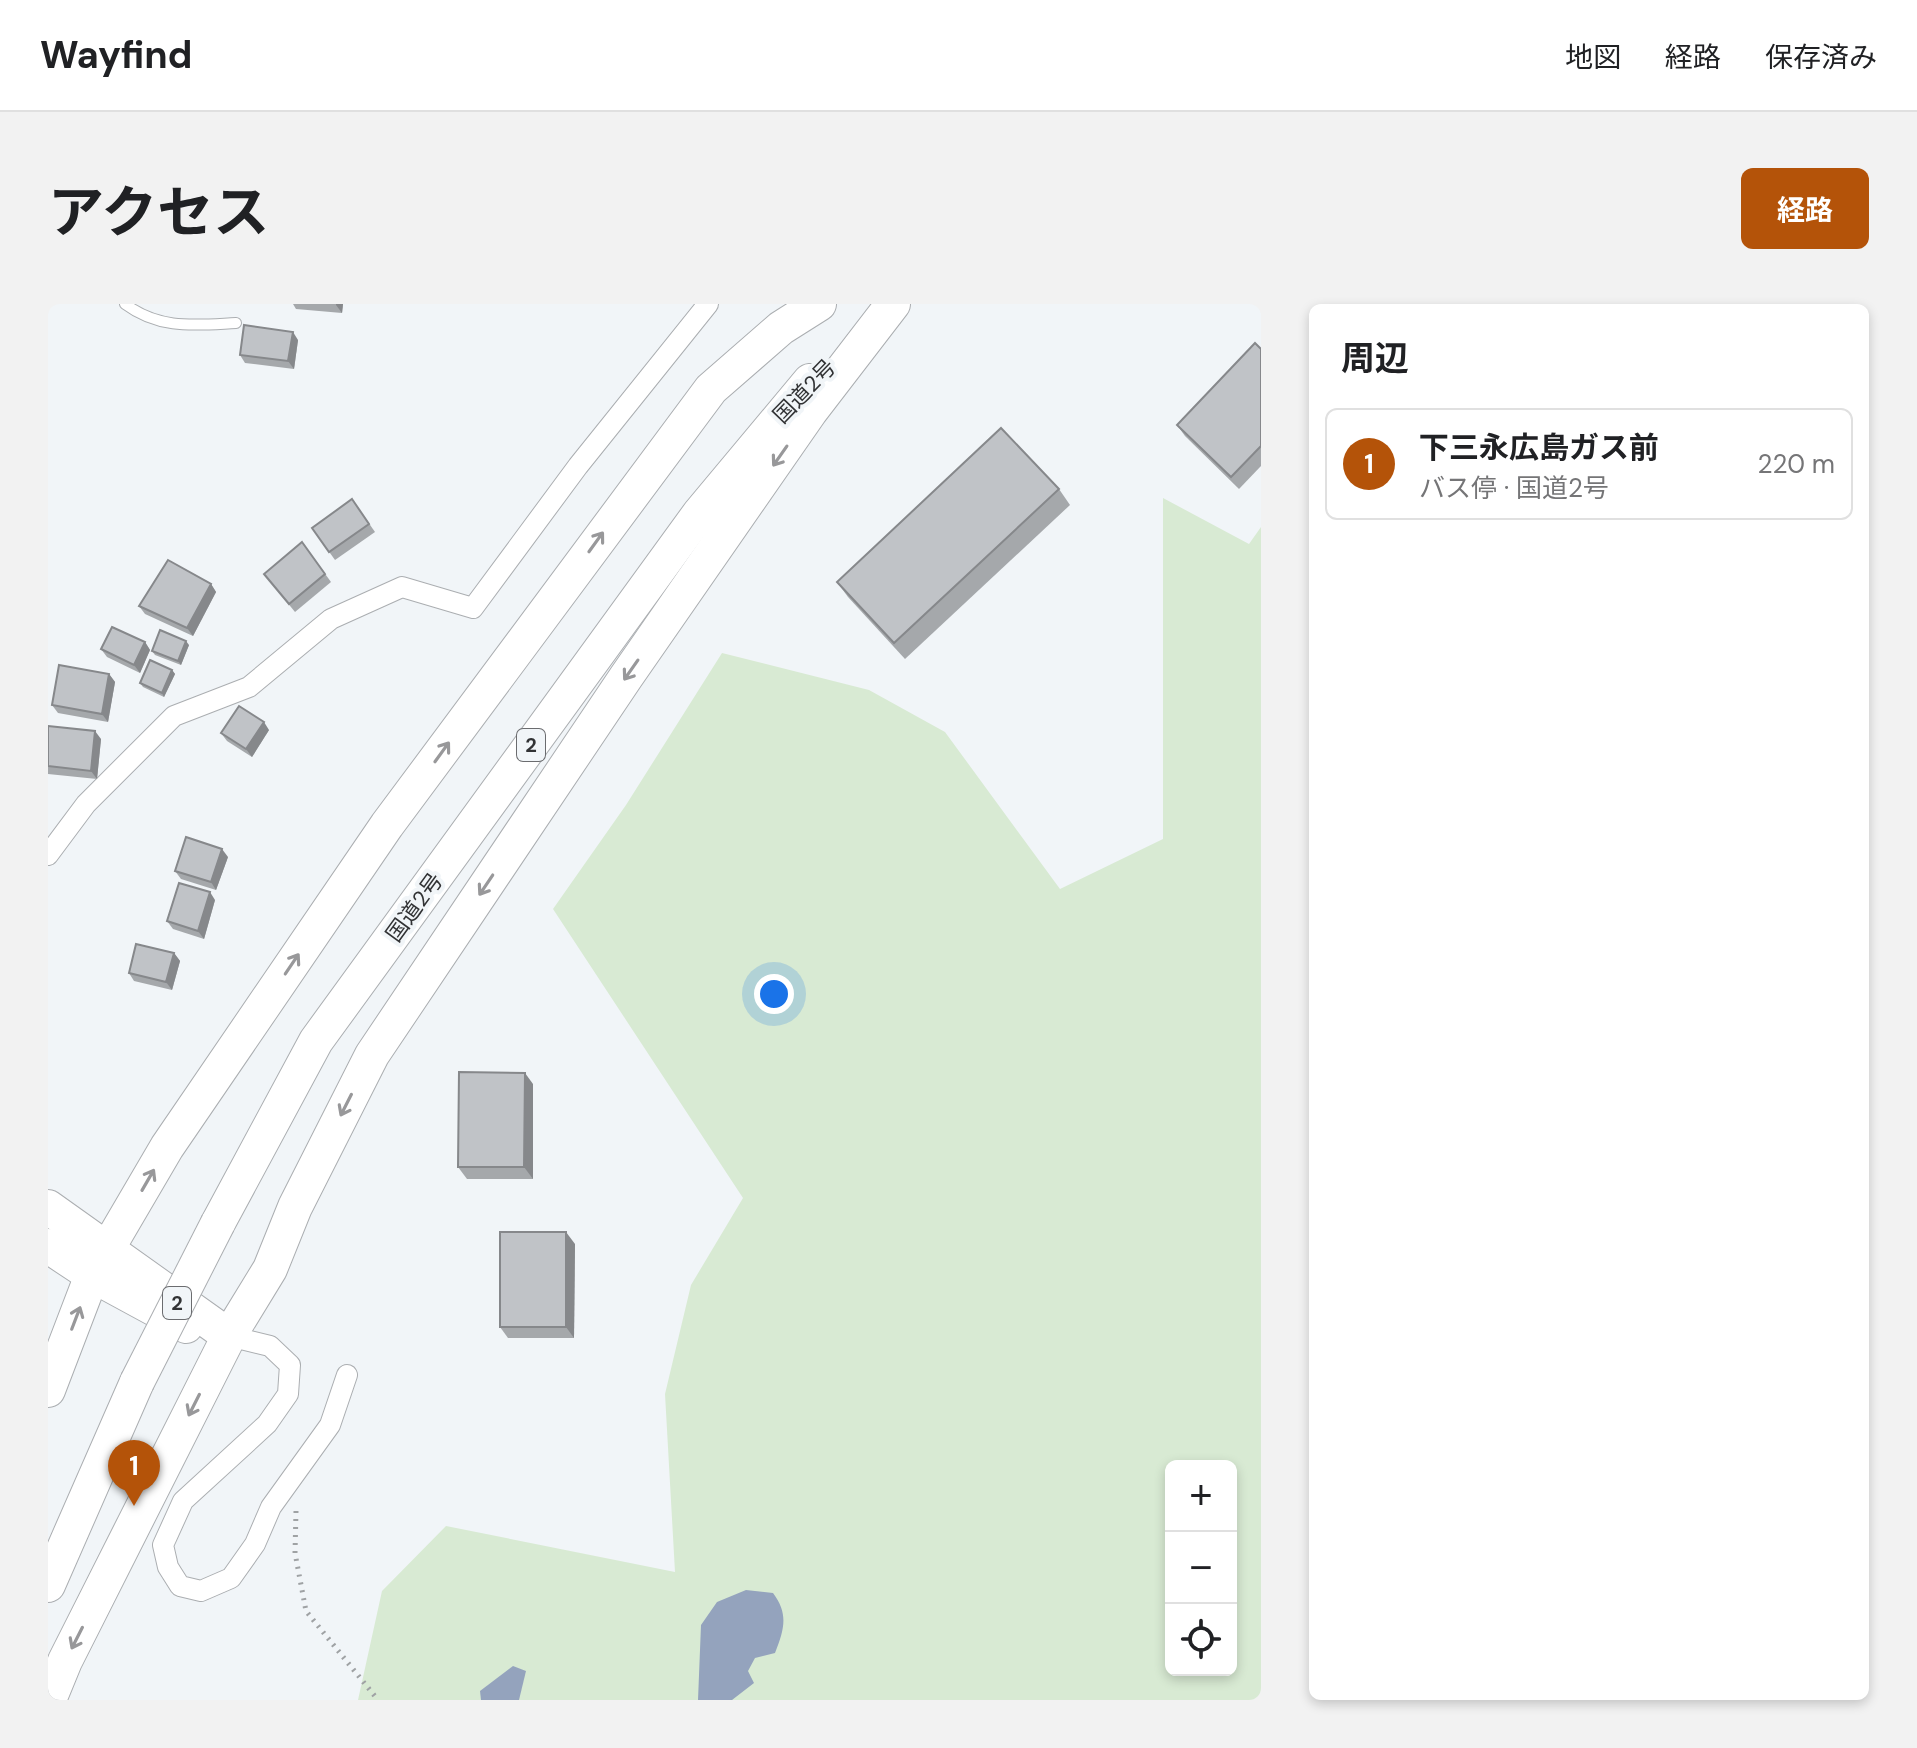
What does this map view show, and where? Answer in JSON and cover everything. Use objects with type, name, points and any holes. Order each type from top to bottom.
[{"type":"main road","points":[[48,1390],[100,1262],[167,1147],[387,825],[711,389],[781,328],[819,304]]},
{"type":"main road","points":[[49,1700],[65,1661],[229,1336],[270,1269],[295,1207],[372,1055],[626,677],[810,412],[893,304]]},
{"type":"main road","name":"国道2号","points":[[48,1585],[137,1382],[316,1041],[690,526],[798,392],[893,304]]},
{"type":"main road","points":[[48,1207],[100,1262]]},
{"type":"main road","points":[[48,1246],[100,1262],[229,1336]]},
{"type":"street","points":[[48,852],[86,804],[174,716],[249,687],[331,619],[402,587],[473,608],[578,466],[708,304]]},
{"type":"street","points":[[229,1336],[270,1346],[290,1365],[288,1394],[267,1424],[183,1501],[163,1545],[168,1567],[180,1586],[201,1591],[231,1578],[255,1544],[280,1495],[330,1425],[347,1375]]},
{"type":"lane","points":[[125,304],[142,317],[170,326],[236,323]]},
{"type":"path","points":[[280,1495],[296,1509],[295,1553],[306,1611],[378,1700]]},
{"type":"green space","points":[[1163,498],[1249,544],[1261,527],[1261,1700],[358,1700],[382,1591],[446,1526],[675,1572],[665,1394],[691,1285],[743,1198],[553,909],[626,805],[722,653],[869,690],[945,732],[1060,889],[1163,839]]},
{"type":"water","points":[[746,1590],[773,1593],[778,1601],[783,1622],[775,1653],[755,1658],[748,1671],[754,1683],[732,1700],[698,1700],[701,1625],[717,1602]]},
{"type":"water","points":[[513,1666],[526,1671],[519,1700],[481,1700],[480,1691]]},
{"type":"building","points":[[244,325],[293,332],[288,361],[240,355]]},
{"type":"building","points":[[1255,343],[1261,349],[1261,446],[1231,477],[1177,425]]},
{"type":"building","points":[[1001,428],[1059,489],[894,643],[837,582]]},
{"type":"building","points":[[352,499],[369,524],[329,552],[312,528]]},
{"type":"building","points":[[302,542],[325,574],[289,604],[264,574]]},
{"type":"building","points":[[168,560],[211,584],[187,628],[139,606]]},
{"type":"building","points":[[112,627],[145,642],[134,665],[101,649]]},
{"type":"building","points":[[160,630],[186,641],[178,661],[152,651]]},
{"type":"building","points":[[150,660],[172,670],[162,693],[140,683]]},
{"type":"building","points":[[59,665],[109,674],[102,714],[52,705]]},
{"type":"building","points":[[239,706],[264,722],[246,749],[221,733]]},
{"type":"building","points":[[48,726],[95,731],[91,771],[48,766]]},
{"type":"building","points":[[186,837],[222,849],[211,882],[175,871]]},
{"type":"building","points":[[179,883],[210,892],[198,931],[167,921]]},
{"type":"building","points":[[136,944],[174,953],[166,982],[129,973]]},
{"type":"building","points":[[459,1072],[525,1073],[524,1167],[458,1167]]},
{"type":"building","points":[[500,1232],[566,1232],[566,1327],[500,1327]]},
{"type":"place","name":"下三永広島ガス前","points":[[134,1506]]}]
